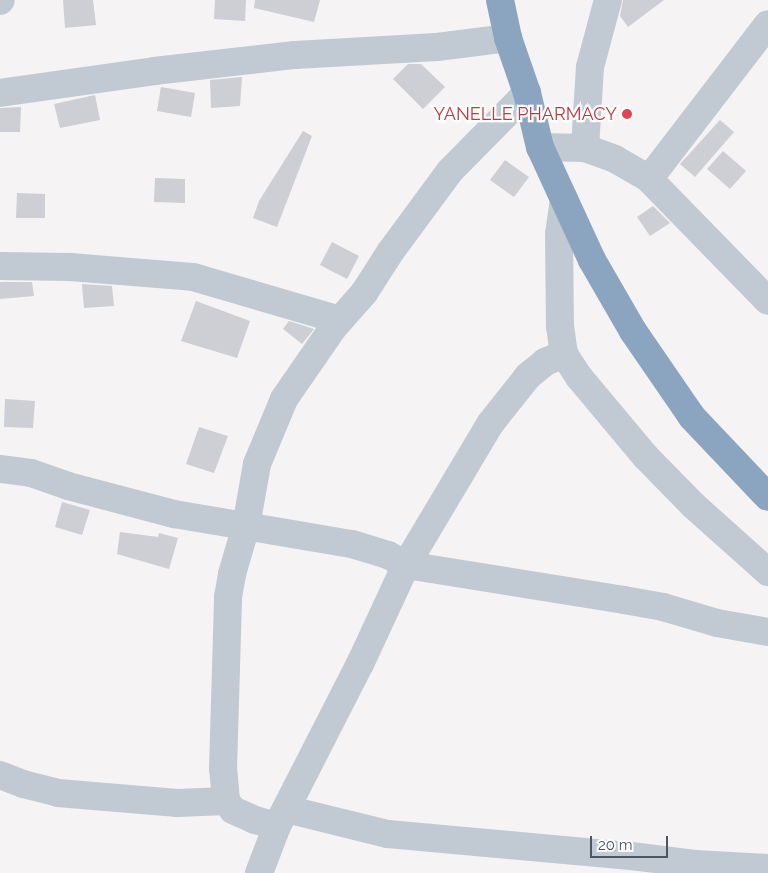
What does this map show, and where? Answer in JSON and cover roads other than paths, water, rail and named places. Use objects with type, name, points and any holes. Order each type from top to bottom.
[{"type":"highway","points":[[500,0],[508,38],[527,93],[540,147],[592,260],[633,331],[692,417],[768,497]]},
{"type":"street","points":[[586,148],[590,67],[608,0]]},
{"type":"street","points":[[649,179],[768,24]]},
{"type":"street","points":[[0,93],[154,71],[294,55],[437,47],[508,38]]},
{"type":"street","points":[[527,93],[450,171],[391,251],[364,293],[340,320],[284,399],[257,464],[246,526],[232,574],[227,615],[223,746],[226,801],[233,810],[255,820],[282,817],[388,834],[631,856],[695,864],[768,868]]},
{"type":"street","points":[[540,147],[586,148],[615,159],[649,179],[768,301]]},
{"type":"street","points":[[564,199],[559,234],[560,326],[564,354],[579,377],[646,457],[693,505],[768,572]]},
{"type":"street","points":[[0,266],[70,267],[193,277],[340,320]]},
{"type":"street","points":[[259,873],[282,817],[360,664],[406,565],[490,424],[528,376],[545,362],[564,354]]},
{"type":"street","points":[[0,469],[31,474],[68,486],[174,514],[352,544],[388,555],[406,565],[624,600],[768,632]]},
{"type":"street","points":[[0,775],[23,784],[58,793],[178,803],[226,801]]},
{"type":"place","name":"YANELLE PHARMACY","points":[[627,114]]}]
